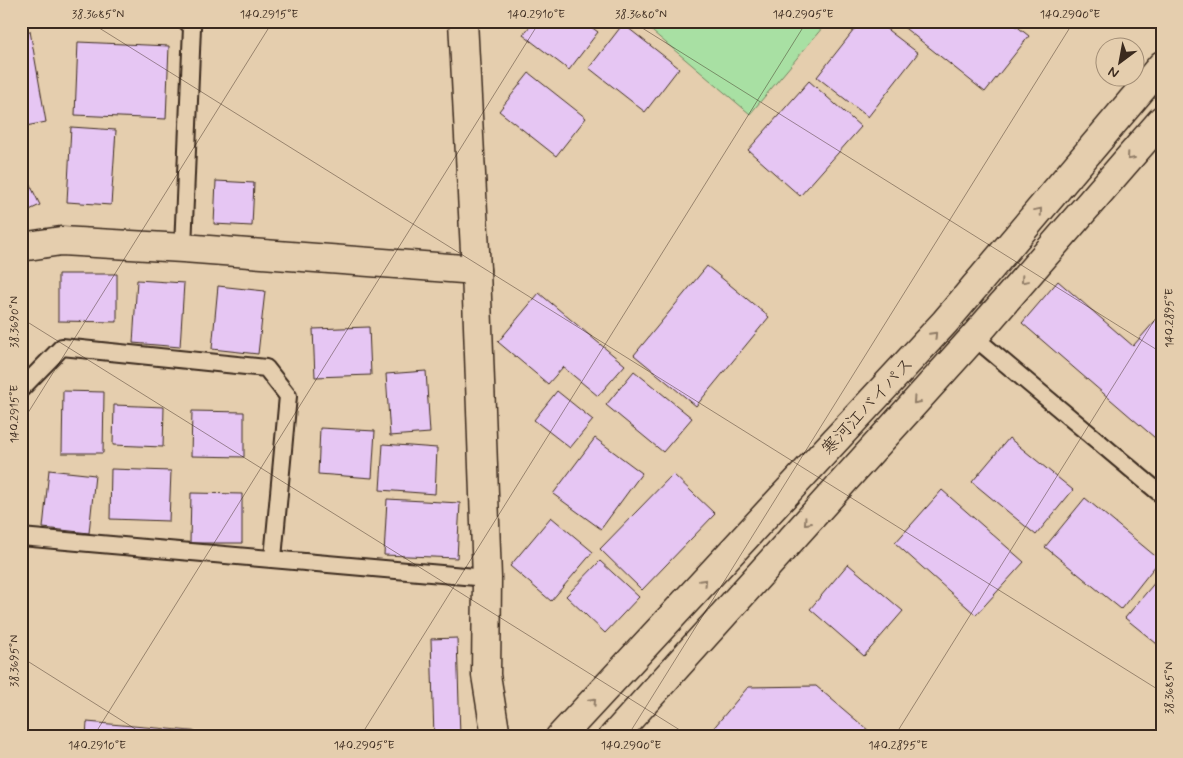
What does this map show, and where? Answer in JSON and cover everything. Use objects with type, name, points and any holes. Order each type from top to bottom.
[{"type":"main road","points":[[463,21],[476,270],[487,578],[486,675],[496,737]]},
{"type":"main road","name":"寒河江バイパス","points":[[560,737],[945,322],[1162,65]]},
{"type":"main road","name":"寒河江バイパス","points":[[613,737],[974,337],[1162,120]]},
{"type":"main road","points":[[21,247],[61,241],[183,248],[476,270]]},
{"type":"lane","points":[[183,248],[192,28],[186,21]]},
{"type":"lane","points":[[974,337],[1162,495]]},
{"type":"lane","points":[[21,389],[62,347],[266,368],[288,396],[273,558]]},
{"type":"lane","points":[[21,537],[487,578]]},
{"type":"green space","points":[[640,21],[828,21],[750,114]]},
{"type":"building","points":[[534,21],[583,21],[598,32],[569,70],[523,35]]},
{"type":"building","points":[[861,21],[876,21],[918,53],[868,117],[817,77]]},
{"type":"building","points":[[896,21],[1010,21],[1029,36],[985,92]]},
{"type":"building","points":[[623,24],[679,68],[645,112],[589,68]]},
{"type":"building","points":[[30,31],[46,122],[21,127],[21,32]]},
{"type":"building","points":[[78,42],[169,46],[166,119],[75,115]]},
{"type":"building","points":[[529,73],[586,118],[556,156],[499,111]]},
{"type":"building","points":[[809,81],[861,127],[800,196],[748,150]]},
{"type":"building","points":[[71,127],[116,130],[111,205],[67,202]]},
{"type":"building","points":[[21,166],[40,205],[21,214]]},
{"type":"building","points":[[216,181],[254,183],[252,226],[214,224]]},
{"type":"building","points":[[707,266],[769,317],[696,406],[634,355]]},
{"type":"building","points":[[58,274],[117,274],[117,322],[58,321]]},
{"type":"building","points":[[137,280],[184,283],[180,347],[133,343]]},
{"type":"building","points":[[1058,281],[1133,346],[1162,313],[1162,444],[1022,323]]},
{"type":"building","points":[[218,286],[265,291],[258,354],[212,349]]},
{"type":"building","points":[[539,293],[625,365],[598,396],[563,367],[548,384],[498,342]]},
{"type":"building","points":[[369,327],[371,375],[315,377],[313,329]]},
{"type":"building","points":[[426,371],[430,433],[390,436],[386,374]]},
{"type":"building","points":[[634,371],[692,418],[663,452],[606,405]]},
{"type":"building","points":[[63,391],[104,392],[103,453],[62,453]]},
{"type":"building","points":[[557,391],[593,420],[570,448],[534,420]]},
{"type":"building","points":[[114,405],[164,407],[163,447],[113,445]]},
{"type":"building","points":[[192,411],[244,412],[244,457],[191,456]]},
{"type":"building","points":[[320,428],[375,431],[372,478],[318,474]]},
{"type":"building","points":[[595,438],[642,473],[601,529],[553,494]]},
{"type":"building","points":[[1009,438],[1073,490],[1036,535],[972,482]]},
{"type":"building","points":[[383,444],[437,448],[435,494],[380,490]]},
{"type":"building","points":[[111,469],[171,471],[169,521],[110,519]]},
{"type":"building","points":[[49,470],[95,475],[89,533],[43,528]]},
{"type":"building","points":[[673,474],[715,514],[642,590],[600,549]]},
{"type":"building","points":[[942,490],[1024,562],[976,615],[895,543]]},
{"type":"building","points":[[191,493],[242,494],[242,543],[190,543]]},
{"type":"building","points":[[1085,498],[1160,560],[1121,609],[1045,547]]},
{"type":"building","points":[[387,499],[460,503],[457,558],[384,555]]},
{"type":"building","points":[[551,517],[593,552],[551,601],[510,566]]},
{"type":"building","points":[[600,561],[639,597],[605,633],[566,596]]},
{"type":"building","points":[[848,564],[903,611],[864,656],[810,609]]},
{"type":"building","points":[[1162,574],[1162,648],[1125,618]]},
{"type":"building","points":[[457,638],[460,737],[434,737],[431,639]]},
{"type":"building","points":[[816,686],[876,737],[706,737],[748,687]]},
{"type":"building","points":[[87,722],[260,737],[86,737]]}]
